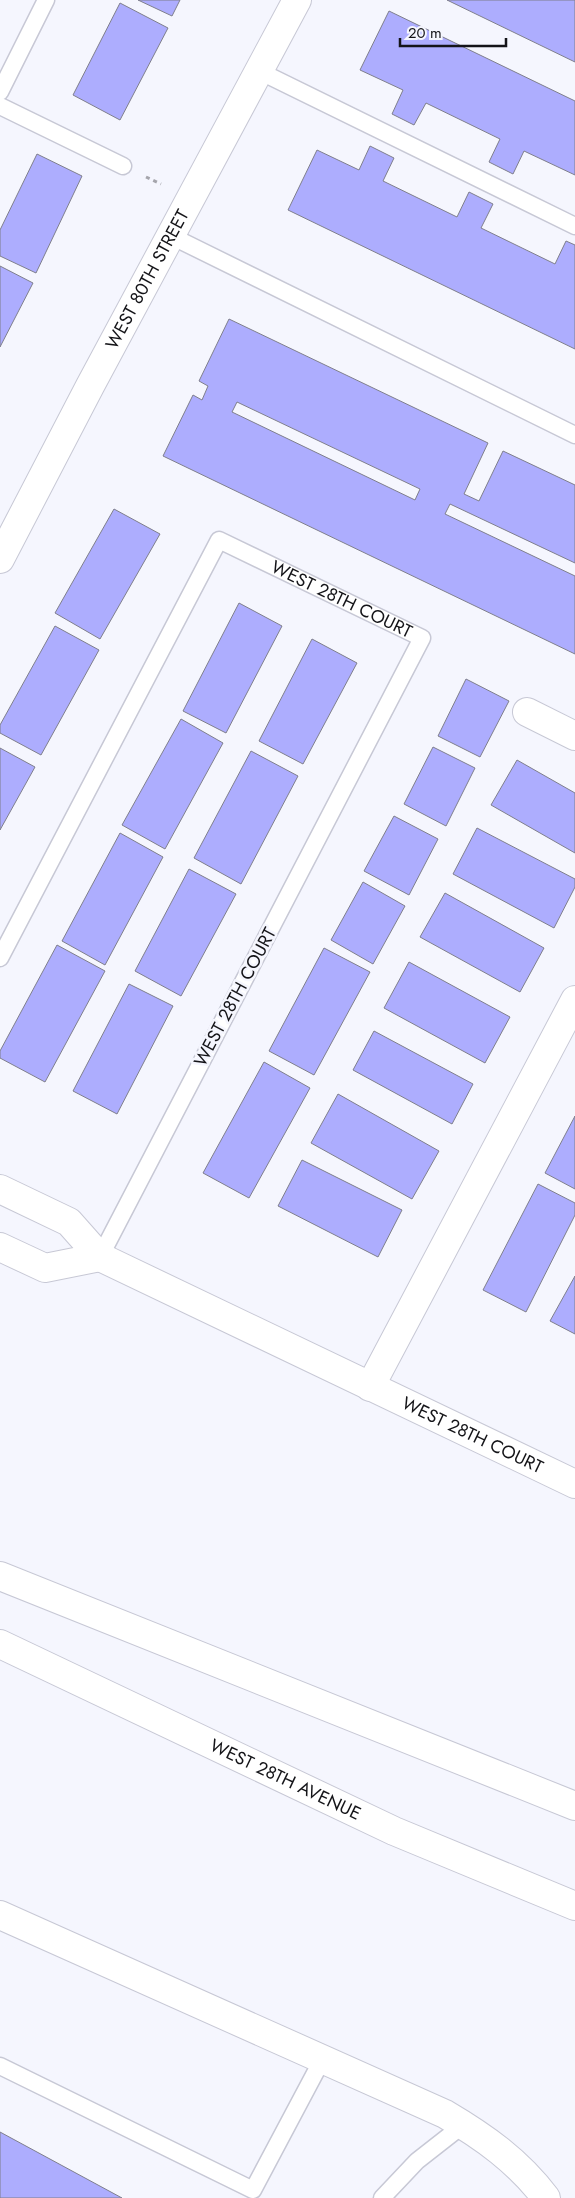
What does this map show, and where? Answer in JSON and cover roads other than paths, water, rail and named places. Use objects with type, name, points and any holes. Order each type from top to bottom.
[{"type":"street","name":"WEST 80TH STREET","points":[[0,559],[190,198],[297,0]]},
{"type":"street","points":[[527,712],[575,736]]},
{"type":"street","points":[[370,1387],[575,1000]]},
{"type":"street","name":"WEST 28TH COURT","points":[[0,1189],[68,1222],[100,1257],[575,1484]]},
{"type":"street","points":[[0,1247],[45,1268],[100,1257]]},
{"type":"street","points":[[0,1576],[575,1806]]},
{"type":"street","name":"WEST 28TH AVENUE","points":[[0,1644],[394,1832],[575,1906]]},
{"type":"street","points":[[0,1915],[445,2114],[510,2157],[546,2198]]},
{"type":"lane","points":[[0,92],[46,0]]},
{"type":"lane","points":[[259,71],[575,226]]},
{"type":"lane","points":[[0,106],[123,166]]},
{"type":"lane","points":[[170,236],[575,435]]},
{"type":"lane","name":"WEST 28TH COURT","points":[[0,958],[219,540],[422,638],[100,1257]]},
{"type":"lane","points":[[0,2066],[253,2190],[322,2060]]},
{"type":"lane","points":[[382,2198],[417,2160],[463,2125]]}]
